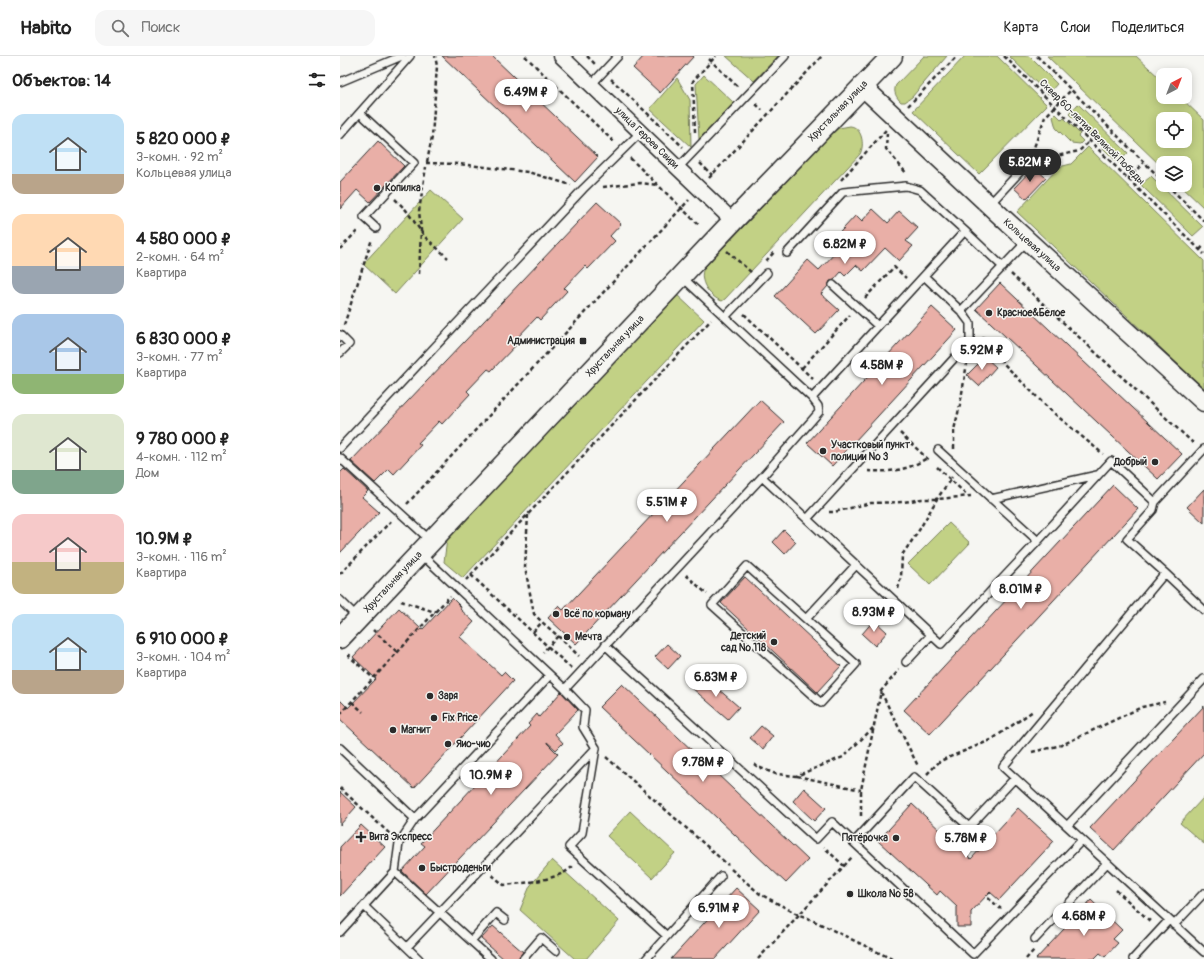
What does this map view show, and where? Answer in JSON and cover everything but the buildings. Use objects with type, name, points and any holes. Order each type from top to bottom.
[{"type":"main road","name":"Хрустальная улица","points":[[347,644],[366,628],[426,547],[733,221],[892,56]]},
{"type":"street","name":"улица Героев Свири","points":[[560,56],[733,221]]},
{"type":"street","name":"Кольцевая улица","points":[[862,86],[989,206],[1204,402]]},
{"type":"lane","points":[[340,82],[402,56]]},
{"type":"lane","points":[[340,135],[410,56]]},
{"type":"lane","points":[[591,85],[618,56]]},
{"type":"lane","points":[[678,168],[785,56]]},
{"type":"lane","points":[[360,114],[414,163],[364,217],[376,228]]},
{"type":"lane","points":[[340,448],[583,189],[641,132]]},
{"type":"lane","points":[[989,206],[1028,163]]},
{"type":"lane","points":[[788,253],[843,192],[906,186],[920,190],[1003,267]]},
{"type":"lane","points":[[812,398],[965,232]]},
{"type":"lane","points":[[961,311],[1027,241]]},
{"type":"lane","points":[[725,317],[767,273]]},
{"type":"lane","points":[[565,689],[762,477],[820,412],[818,406],[812,398],[681,276]]},
{"type":"lane","points":[[807,520],[970,341],[970,323],[961,311],[924,276]]},
{"type":"lane","points":[[834,285],[878,326]]},
{"type":"lane","points":[[340,335],[350,344],[340,353]]},
{"type":"lane","points":[[938,450],[1038,541]]},
{"type":"lane","points":[[1203,450],[1155,502],[1153,510],[1127,539],[1204,610]]},
{"type":"lane","points":[[340,458],[399,512],[457,588],[565,689],[585,710],[583,727],[596,748],[582,832],[569,848],[667,936]]},
{"type":"lane","points":[[762,477],[941,644],[1111,461],[1155,502]]},
{"type":"lane","points":[[991,499],[1097,475]]},
{"type":"lane","points":[[806,619],[856,565]]},
{"type":"lane","points":[[747,566],[806,619],[856,664],[821,703],[712,604],[747,566]]},
{"type":"lane","points":[[1165,573],[1003,767],[1204,952]]},
{"type":"lane","points":[[340,600],[366,628]]},
{"type":"lane","points":[[906,662],[931,635]]},
{"type":"lane","points":[[605,646],[816,839],[832,822],[973,954],[1082,840]]},
{"type":"lane","points":[[340,932],[395,872],[399,843],[415,819],[550,675]]},
{"type":"lane","points":[[1067,826],[1204,679]]},
{"type":"lane","points":[[340,748],[415,819]]},
{"type":"lane","points":[[407,947],[596,748]]},
{"type":"lane","points":[[854,842],[914,777],[969,827],[1015,778]]},
{"type":"lane","points":[[1035,939],[1107,863]]},
{"type":"lane","points":[[395,872],[491,959]]},
{"type":"lane","points":[[646,959],[721,876]]},
{"type":"lane","points":[[1134,959],[1160,930],[1172,922],[1204,893]]},
{"type":"lane","points":[[364,906],[419,959]]},
{"type":"lane","points":[[471,941],[496,913],[505,920]]},
{"type":"lane","points":[[523,959],[541,938],[556,951]]},
{"type":"path","points":[[525,56],[699,224]]},
{"type":"path","points":[[587,56],[692,154],[712,175]]},
{"type":"path","points":[[699,146],[695,142],[692,81],[710,60],[716,56]]},
{"type":"path","points":[[704,183],[822,56]]},
{"type":"path","points":[[905,109],[957,56]]},
{"type":"path","name":"Сквер 60-летия Великой Победы","points":[[1004,56],[1204,254]]},
{"type":"path","points":[[1037,56],[1156,174]]},
{"type":"path","points":[[710,60],[747,96]]},
{"type":"path","points":[[1028,163],[1045,117],[1071,90]]},
{"type":"path","points":[[838,183],[888,129],[886,149],[920,190]]},
{"type":"path","points":[[1028,163],[1079,151],[1090,141]]},
{"type":"path","points":[[1128,179],[1144,162]]},
{"type":"path","points":[[414,163],[460,164],[528,172],[583,189],[640,183],[658,185]]},
{"type":"path","points":[[388,191],[406,210],[425,236],[448,258]]},
{"type":"path","points":[[1174,192],[1204,221]]},
{"type":"path","points":[[340,574],[691,197]]},
{"type":"path","points":[[340,249],[362,226],[364,217]]},
{"type":"path","points":[[340,335],[376,228]]},
{"type":"path","points":[[1200,250],[1204,245]]},
{"type":"path","points":[[764,263],[780,246]]},
{"type":"path","points":[[723,247],[753,274],[758,269]]},
{"type":"path","points":[[1003,267],[1203,450]]},
{"type":"path","points":[[735,306],[822,387]]},
{"type":"path","points":[[340,714],[719,311]]},
{"type":"path","points":[[970,323],[995,350],[1002,362],[1050,410],[1111,461]]},
{"type":"path","points":[[954,465],[954,430],[960,405],[970,341]]},
{"type":"path","points":[[847,476],[860,474],[866,471],[887,472],[902,470],[915,466],[927,458]]},
{"type":"path","points":[[895,602],[901,576],[902,555],[950,480]]},
{"type":"path","points":[[816,510],[834,512],[870,503],[904,502],[922,498],[937,499],[967,496]]},
{"type":"path","points":[[528,515],[525,567],[534,614],[588,664]]},
{"type":"path","points":[[678,568],[715,601]]},
{"type":"path","points":[[471,575],[578,675]]},
{"type":"path","points":[[400,601],[435,612]]},
{"type":"path","points":[[533,632],[542,622]]},
{"type":"path","points":[[366,628],[378,624]]},
{"type":"path","points":[[366,628],[397,652]]},
{"type":"path","points":[[534,661],[558,636]]},
{"type":"path","points":[[347,644],[349,656],[374,678]]},
{"type":"path","points":[[860,834],[861,790],[881,691],[906,662]]},
{"type":"path","points":[[881,691],[919,766],[926,774],[940,761],[991,740],[1033,711]]},
{"type":"path","points":[[1015,752],[1027,753],[1062,745],[1142,708],[1187,697]]},
{"type":"path","points":[[352,701],[363,712]]},
{"type":"path","points":[[796,776],[843,757],[874,728]]},
{"type":"path","points":[[596,748],[760,894],[799,915],[892,959]]},
{"type":"path","points":[[732,762],[748,759],[758,767],[776,774],[796,776],[861,790]]},
{"type":"path","points":[[914,777],[919,766]]},
{"type":"path","points":[[340,788],[399,843]]},
{"type":"path","points":[[758,959],[844,866],[816,839]]},
{"type":"path","points":[[482,868],[504,885],[533,882],[569,871],[581,858]]},
{"type":"path","points":[[1098,873],[1160,930]]},
{"type":"path","points":[[988,898],[1005,913]]},
{"type":"green space","points":[[726,56],[778,56],[754,81]]},
{"type":"green space","points":[[924,56],[947,56],[912,97],[905,102],[901,102],[896,94],[896,85]]},
{"type":"green space","points":[[965,56],[997,56],[1047,105],[979,174],[913,111]]},
{"type":"green space","points":[[1009,56],[1029,56],[1057,84],[1048,94]]},
{"type":"green space","points":[[1047,56],[1136,56],[1156,75],[1156,104],[1187,104],[1204,120],[1204,208],[1187,192],[1192,192],[1192,156],[1156,156],[1156,161]]},
{"type":"green space","points":[[704,75],[734,103],[699,139],[696,84]]},
{"type":"green space","points":[[677,78],[690,100],[691,147],[650,109]]},
{"type":"green space","points":[[1078,104],[1128,153],[1118,163],[1069,114]]},
{"type":"green space","points":[[1056,114],[1062,120],[1064,118],[1080,134],[1078,136],[1083,141],[1080,144],[1071,143],[1056,128],[1053,117]]},
{"type":"green space","points":[[850,126],[854,127],[860,133],[862,146],[860,154],[725,299],[722,301],[713,296],[706,288],[702,278],[704,268],[831,134],[839,128]]},
{"type":"green space","points":[[1088,147],[1204,261],[1204,389],[1017,212],[1059,167],[1071,164]]},
{"type":"green space","points":[[1151,176],[1156,181],[1156,192],[1167,192],[1203,227],[1193,236],[1141,185]]},
{"type":"green space","points":[[431,190],[463,219],[395,294],[363,264]]},
{"type":"green space","points":[[676,294],[704,320],[463,578],[444,562],[447,539]]},
{"type":"green space","points":[[949,523],[970,543],[930,585],[908,564]]},
{"type":"green space","points":[[1204,797],[1204,844],[1180,823]]},
{"type":"green space","points":[[630,811],[675,853],[652,878],[607,836]]},
{"type":"green space","points":[[552,860],[619,921],[586,959],[575,959],[520,910],[530,886]]},
{"type":"place","name":"Копилка","points":[[377,188]]},
{"type":"place","name":"Красное&Белое","points":[[989,313]]},
{"type":"place","name":"Администрация","points":[[583,341]]},
{"type":"place","name":"Участковый пункт полиции № 3","points":[[823,451]]},
{"type":"place","name":"Добрый","points":[[1155,462]]},
{"type":"place","name":"Всё по корману","points":[[556,614]]},
{"type":"place","name":"Мечта","points":[[567,637]]},
{"type":"place","name":"Детский сад № 118","points":[[774,642]]},
{"type":"place","name":"Заря","points":[[430,696]]},
{"type":"place","name":"Fix Price","points":[[434,718]]},
{"type":"place","name":"Магнит","points":[[393,730]]},
{"type":"place","name":"Яио-чио","points":[[448,744]]},
{"type":"place","name":"Вита Экспресс","points":[[361,837]]},
{"type":"place","name":"Пятёрочка","points":[[896,838]]},
{"type":"place","name":"Быстроденьги","points":[[422,868]]},
{"type":"place","name":"Школа № 58","points":[[850,894]]}]
